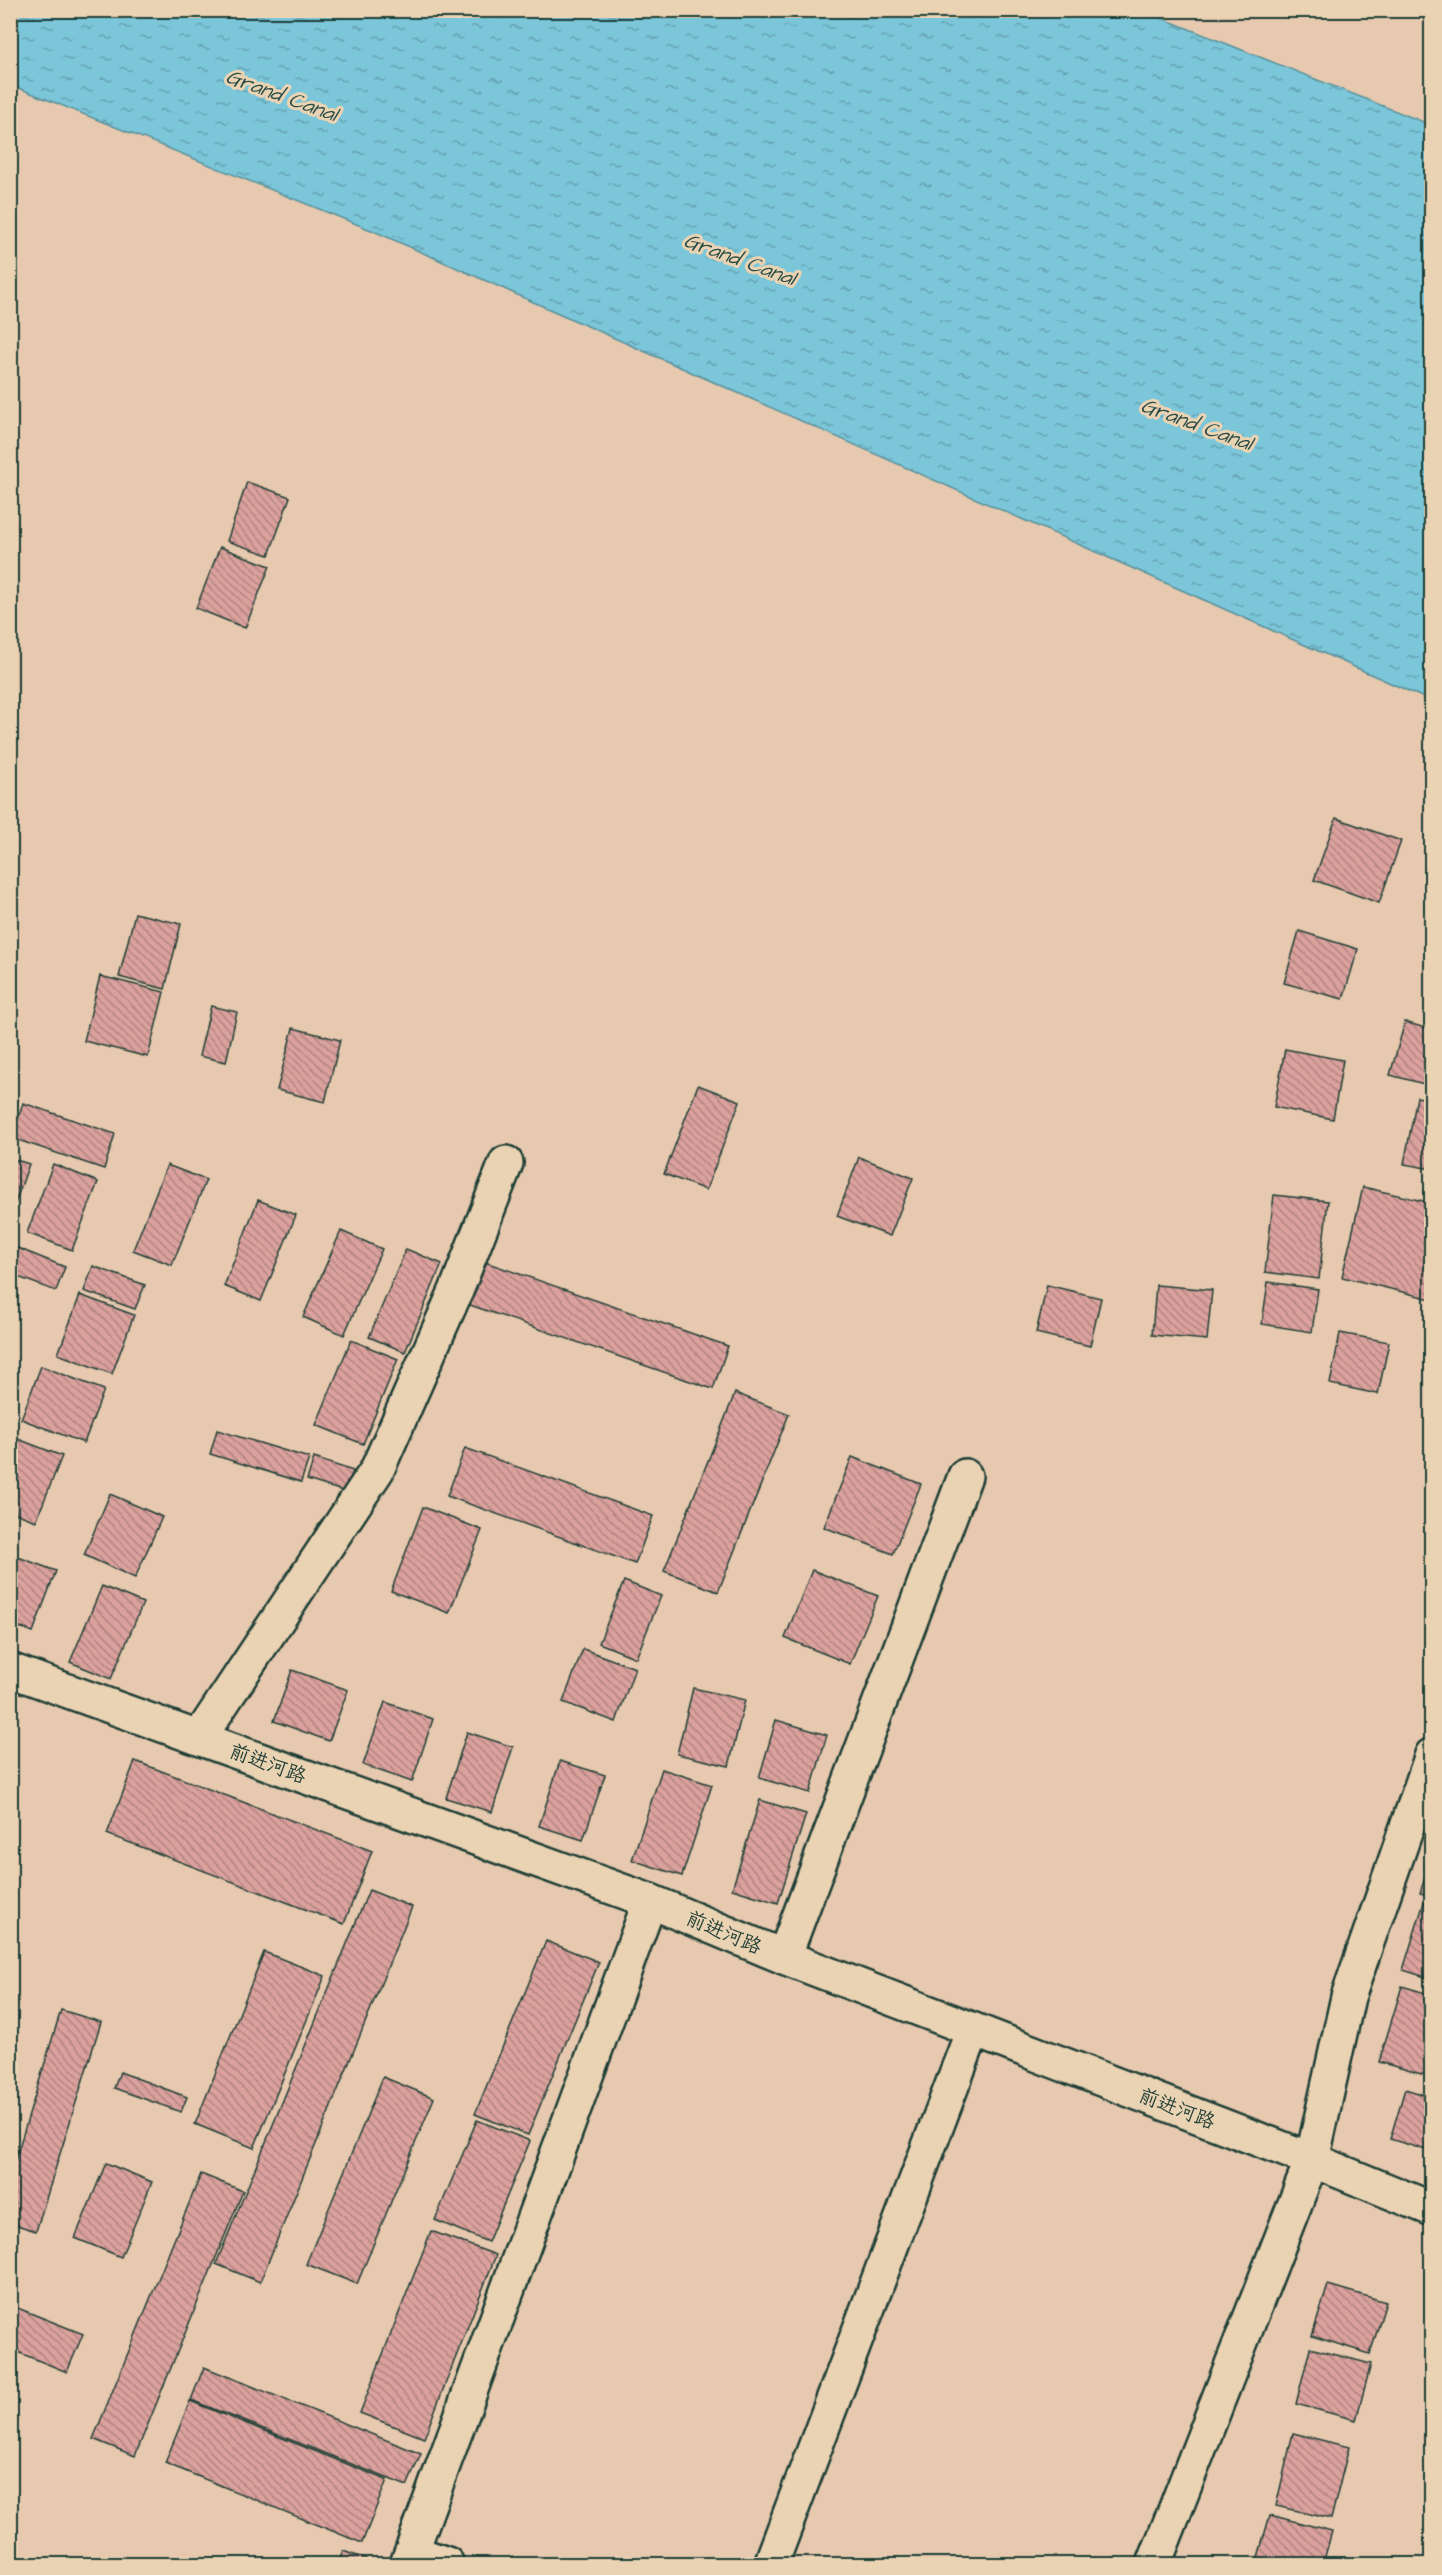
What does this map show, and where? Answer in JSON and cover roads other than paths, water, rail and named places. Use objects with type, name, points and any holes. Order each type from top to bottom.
[{"type":"street","points":[[199,1738],[377,1470],[456,1291],[506,1163]]},
{"type":"street","points":[[784,1957],[965,1476]]},
{"type":"street","name":"前进河路","points":[[10,1670],[650,1901],[784,1957],[1312,2160],[1431,2209]]},
{"type":"street","points":[[1154,2565],[1312,2160],[1348,1997],[1431,1755]]},
{"type":"street","points":[[447,2565],[410,2558],[650,1901]]},
{"type":"street","points":[[771,2565],[973,2030]]},
{"type":"water","name":"Grand Canal","points":[[10,11],[1144,11],[1431,125],[1431,701],[376,232],[11,85]]}]
